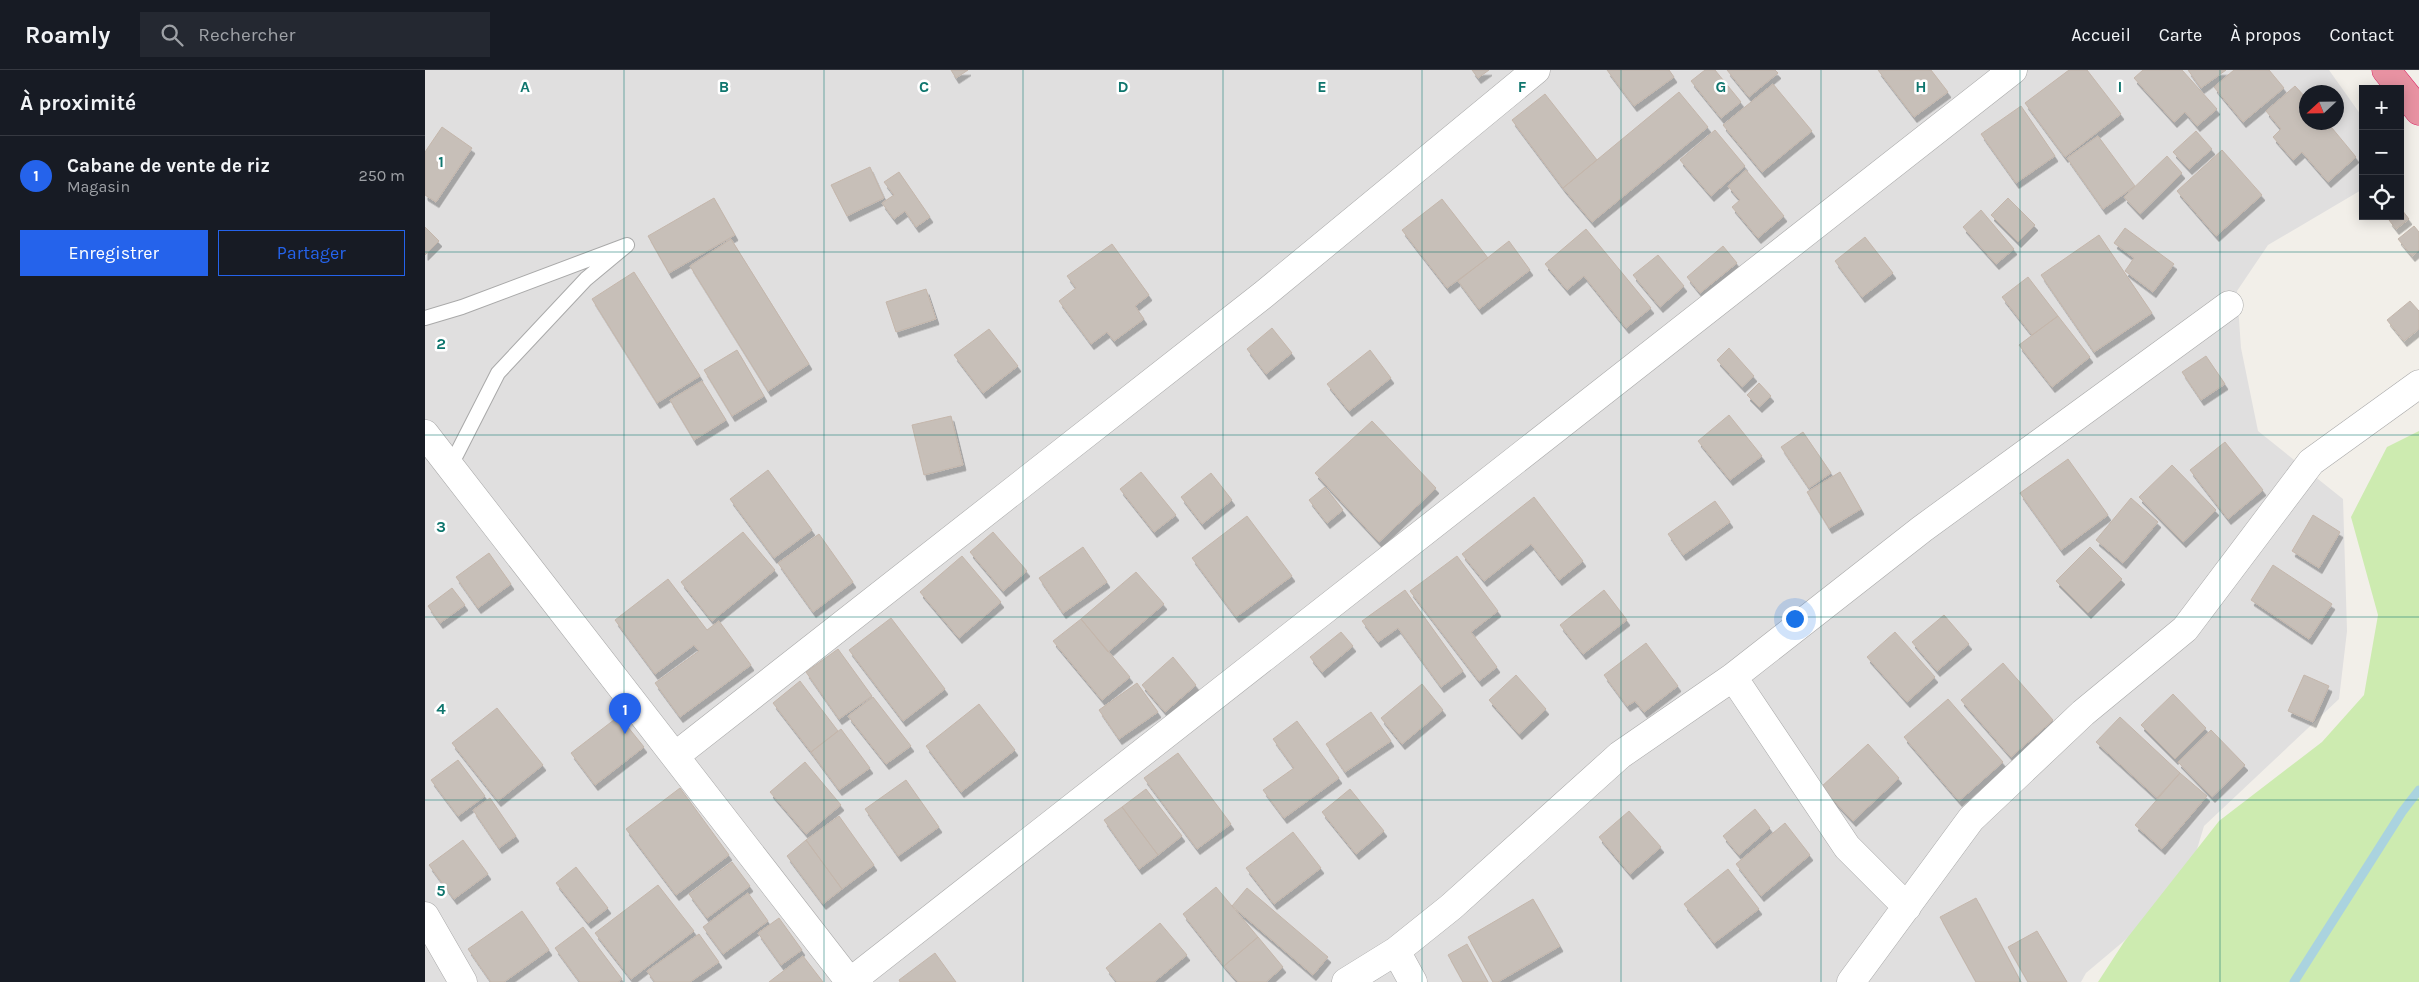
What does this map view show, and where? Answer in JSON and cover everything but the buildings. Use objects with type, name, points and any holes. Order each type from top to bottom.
[{"type":"highway","points":[[2386,70],[2419,111]]},
{"type":"street","points":[[675,756],[1263,295],[1536,70]]},
{"type":"street","points":[[425,434],[850,982],[2013,70]]},
{"type":"street","points":[[1346,982],[1396,951],[1451,907],[1620,755],[1733,677],[1922,528],[2229,305]]},
{"type":"street","points":[[1851,982],[1971,819],[2083,714],[2185,629],[2311,462],[2419,384]]},
{"type":"street","points":[[1733,677],[1847,847],[1907,907]]},
{"type":"street","points":[[425,916],[463,982]]},
{"type":"street","points":[[1396,951],[1413,982]]},
{"type":"lane","points":[[425,318],[461,307],[627,245],[586,279],[498,373],[450,467]]},
{"type":"shaded area","points":[[425,70],[2329,70],[2340,85],[2299,85],[2299,130],[2344,130],[2344,91],[2359,112],[2359,191],[2268,245],[2237,291],[2241,348],[2258,431],[2343,499],[2347,631],[2339,699],[2204,826],[2191,869],[2162,909],[2086,973],[2081,982],[425,982]]},
{"type":"green space","points":[[2419,431],[2419,982],[2098,982],[2124,942],[2219,821],[2322,742],[2364,695],[2378,615],[2351,517],[2387,447]]},
{"type":"waterway","points":[[2294,982],[2402,812],[2419,790]]},
{"type":"place","name":"Cabane de vente de riz","points":[[625,734]]}]
